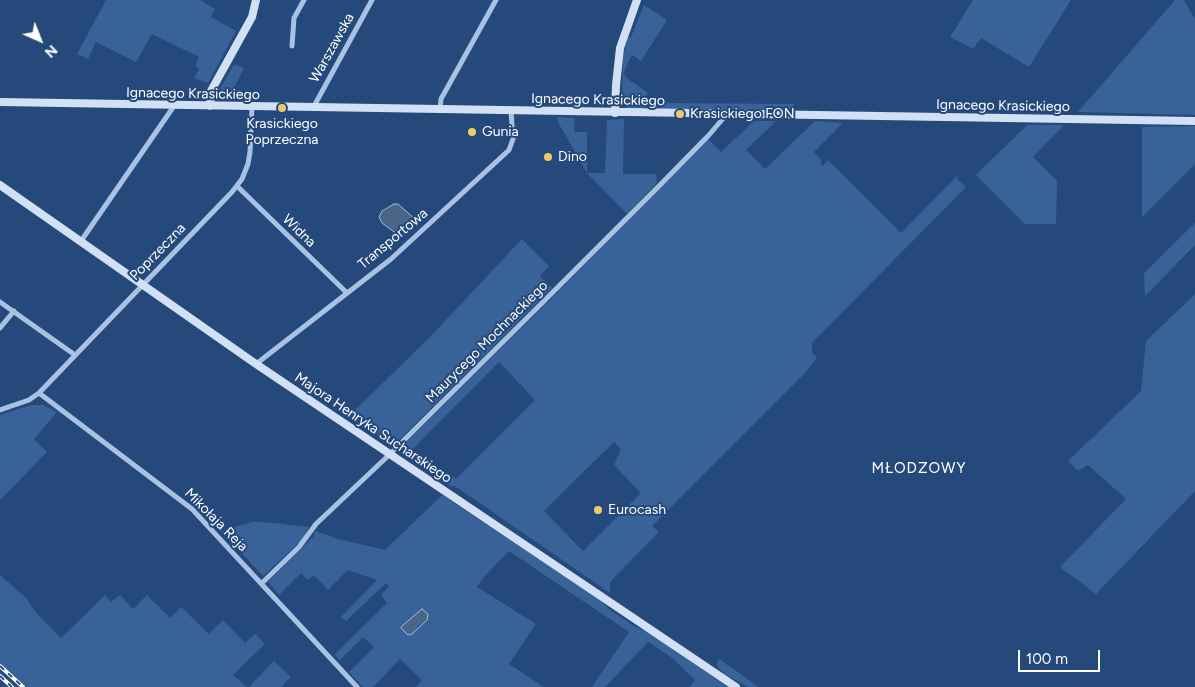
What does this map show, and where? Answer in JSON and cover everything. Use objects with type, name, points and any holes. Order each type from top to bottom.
[{"type":"street","points":[[210,106],[211,91],[252,17],[256,0]]},
{"type":"street","points":[[292,46],[294,18],[304,0]]},
{"type":"street","name":"Warszawska","points":[[313,108],[372,0]]},
{"type":"street","points":[[440,110],[441,99],[496,0]]},
{"type":"street","points":[[615,113],[620,48],[637,0]]},
{"type":"street","name":"Ignacego Krasickiego","points":[[0,102],[1195,121]]},
{"type":"street","points":[[80,241],[174,106]]},
{"type":"street","name":"Poprzeczna","points":[[0,410],[29,400],[39,393],[237,186],[244,173],[250,152],[252,107]]},
{"type":"street","name":"Transportowa","points":[[256,364],[390,259],[509,150],[513,139],[510,111]]},
{"type":"street","name":"Maurycego Mochnackiego","points":[[262,583],[299,547],[316,524],[389,455],[659,186],[726,115]]},
{"type":"street","name":"Majora Henryka Sucharskiego","points":[[0,185],[389,455],[736,687]]},
{"type":"street","name":"Widna","points":[[237,186],[346,292]]},
{"type":"street","points":[[0,302],[76,355]]},
{"type":"street","points":[[0,328],[14,311]]},
{"type":"street","name":"Mikołaja Reja","points":[[39,393],[192,509],[357,687]]},
{"type":"shaded area","points":[[106,0],[200,0],[215,9],[211,17],[236,31],[208,83],[194,78],[199,69],[195,66],[199,57],[152,34],[136,62],[96,42],[88,59],[77,54]]},
{"type":"shaded area","points":[[973,0],[1071,0],[1029,67],[981,38],[973,49],[950,37]]},
{"type":"shaded area","points":[[1175,0],[1184,0],[1195,19],[1195,115],[1078,112]]},
{"type":"shaded area","points":[[644,5],[667,20],[641,61],[633,55],[630,58],[624,72],[625,77],[647,92],[647,103],[642,109],[627,108],[622,100],[623,56],[628,37],[631,37]]},
{"type":"shaded area","points":[[234,64],[244,68],[231,94],[233,99],[222,100],[219,91]]},
{"type":"shaded area","points":[[657,103],[794,104],[794,112],[661,109]]},
{"type":"shaded area","points":[[557,117],[575,118],[574,132],[587,132],[587,173],[559,124]]},
{"type":"shaded area","points":[[624,119],[623,174],[656,174],[657,183],[627,214],[587,173],[605,173],[607,120]]},
{"type":"shaded area","points":[[754,121],[776,121],[746,150],[765,169],[815,121],[843,123],[814,152],[822,161],[820,163],[823,166],[828,160],[901,233],[957,176],[958,180],[966,187],[812,343],[812,352],[817,358],[804,374],[652,526],[659,532],[610,582],[610,593],[455,486],[451,486],[398,452],[708,139],[721,152]],"holes":[[[499,362],[535,400],[456,479],[412,450]],[[614,442],[621,449],[614,465],[641,493],[583,551],[544,511]]]},
{"type":"shaded area","points":[[1027,125],[1064,125],[1033,157],[1057,181],[1056,224],[1025,224],[976,175]]},
{"type":"shaded area","points":[[1195,126],[1195,164],[1142,217],[1142,127]]},
{"type":"shaded area","points":[[394,204],[398,204],[415,219],[416,223],[401,237],[382,223],[379,217],[382,211]]},
{"type":"shaded area","points":[[1195,223],[1195,245],[1145,296],[1144,273]]},
{"type":"shaded area","points":[[522,239],[549,266],[540,276],[552,288],[393,446],[350,415],[429,338]]},
{"type":"shaded area","points":[[1195,294],[1195,491],[1096,594],[1060,567],[1126,499],[1088,465],[1078,471],[1068,461],[1141,391],[1146,341]]},
{"type":"shaded area","points":[[31,405],[43,405],[57,412],[34,439],[47,452],[0,500],[0,415]]},
{"type":"shaded area","points":[[442,495],[599,599],[610,610],[634,626],[648,632],[727,687],[689,687],[695,680],[671,657],[648,642],[605,687],[592,687],[629,632],[509,551],[477,587],[536,624],[509,664],[544,687],[416,687],[422,680],[400,659],[373,687],[363,687],[349,672],[374,647],[363,637],[339,661],[335,654],[387,603],[381,595],[389,586],[386,583],[346,621],[341,617],[377,580],[348,570],[328,590],[314,575],[308,580],[301,573],[279,595],[268,582],[314,536],[315,531],[338,539],[385,550]]},
{"type":"shaded area","points":[[252,522],[309,527],[302,540],[263,576],[221,531]]},
{"type":"shaded area","points":[[0,575],[26,598],[37,614],[61,638],[105,595],[111,602],[120,595],[133,609],[147,595],[170,618],[181,607],[209,634],[223,620],[245,643],[255,634],[265,644],[233,675],[247,687],[26,687],[0,664]]},
{"type":"shaded area","points":[[422,609],[428,614],[427,620],[412,634],[408,635],[401,628],[402,626]]},
{"type":"shaded area","points":[[719,659],[758,687],[748,687],[726,675],[719,669],[717,663]]},
{"type":"shaded area","points":[[274,661],[291,677],[281,687],[249,687]]},
{"type":"railway","points":[[0,666],[23,687]]},
{"type":"railway","points":[[0,676],[12,687]]},
{"type":"place","name":"Krasickiego Poprzeczna","points":[[282,108]]},
{"type":"place","name":"Krasickiego FON","points":[[680,114]]},
{"type":"place","name":"Gunia","points":[[472,132]]},
{"type":"place","name":"Dino","points":[[548,157]]},
{"type":"place","name":"Eurocash","points":[[598,510]]},
{"type":"district","name":"MŁODZOWY","points":[[919,469]]}]
